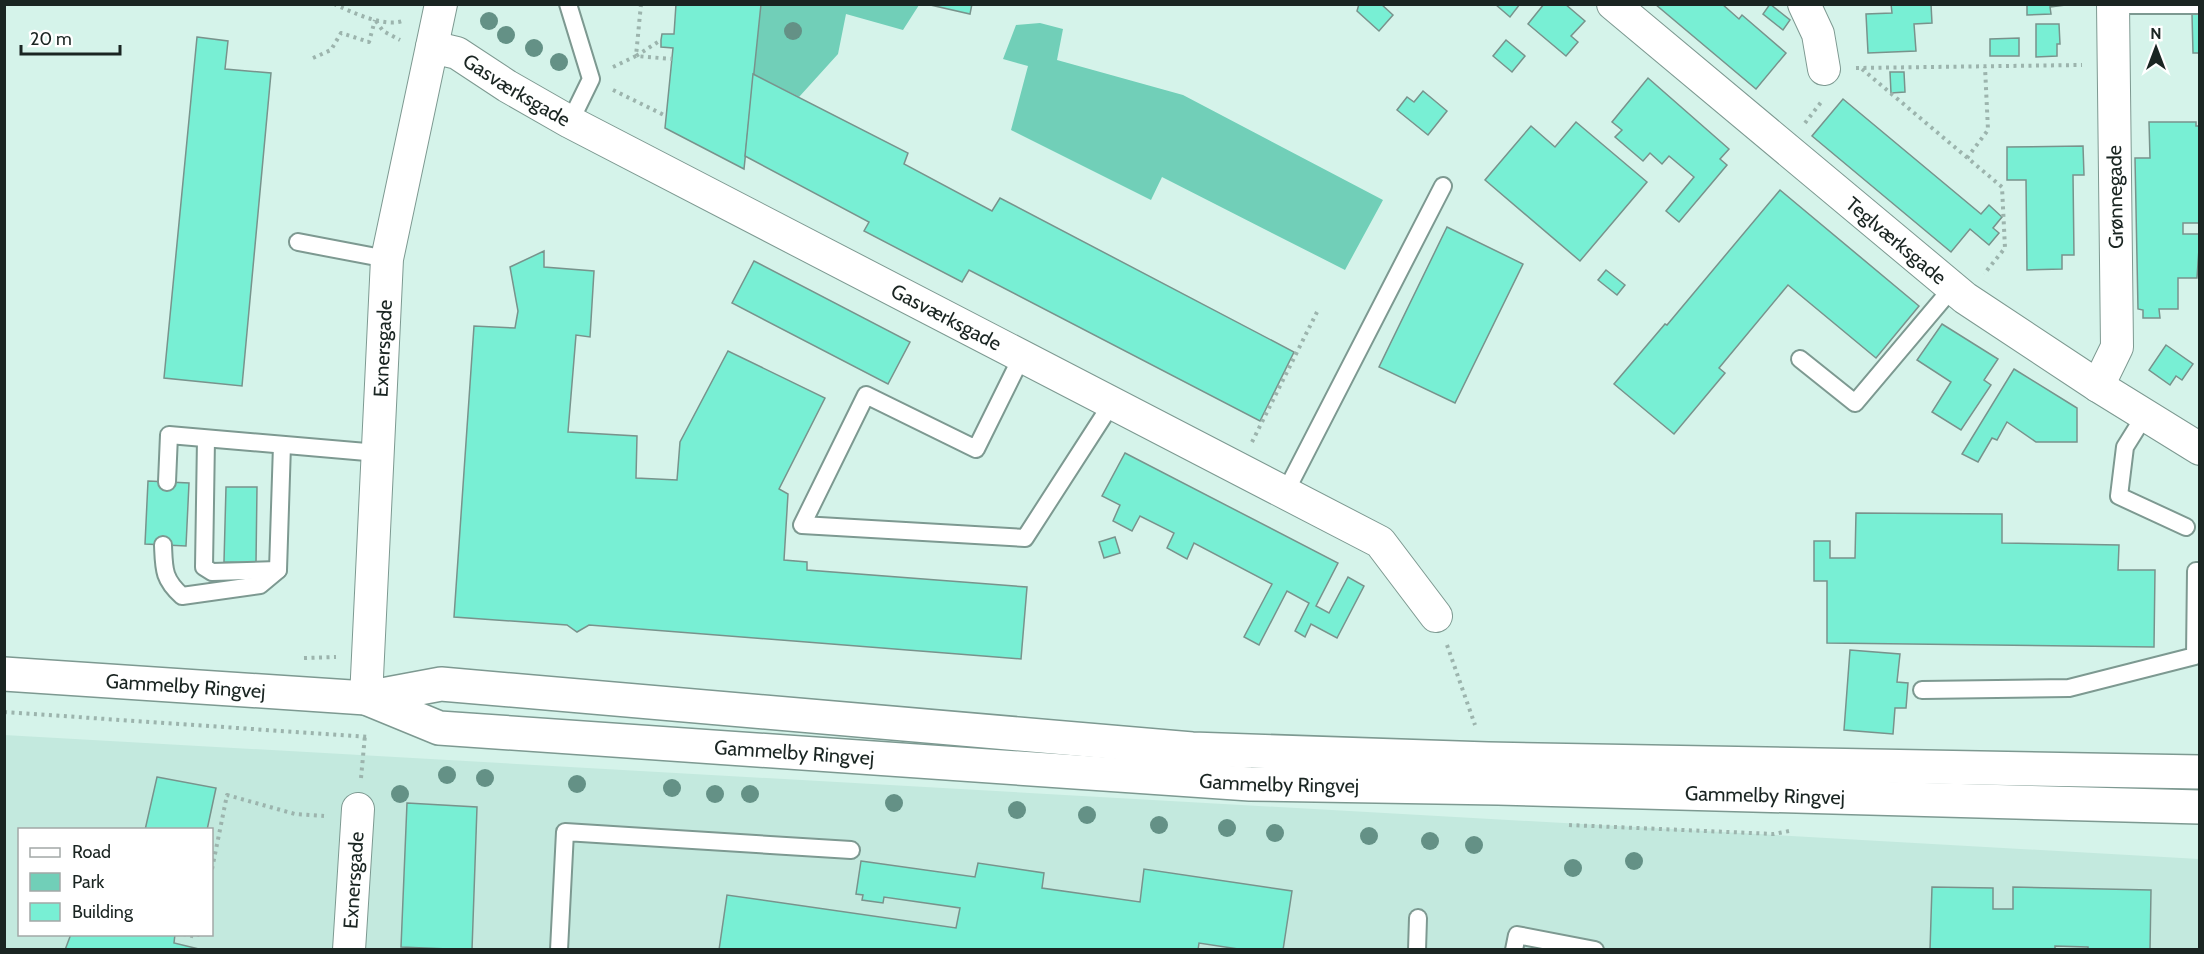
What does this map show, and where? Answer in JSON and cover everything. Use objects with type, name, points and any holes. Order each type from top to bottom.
[{"type":"street","name":"Exnersgade","points":[[366,698],[387,259],[441,4]]},
{"type":"street","name":"Teglværksgade","points":[[1613,4],[1959,292],[2098,386],[2199,449]]},
{"type":"street","points":[[1804,4],[1818,34],[1824,69]]},
{"type":"street","name":"Grønnegade","points":[[2098,386],[2117,347],[2113,5]]},
{"type":"street","name":"Gasværksgade","points":[[432,47],[457,53],[507,86],[570,122],[1380,542],[1436,616]]},
{"type":"street","name":"Gammelby Ringvej","points":[[4,674],[366,698],[441,684],[1192,749],[1488,759],[2199,772]]},
{"type":"street","name":"Gammelby Ringvej","points":[[366,698],[439,728],[1250,784],[1497,788],[2199,807]]},
{"type":"street","name":"Exnersgade","points":[[349,950],[358,809]]},
{"type":"lane","points":[[568,4],[591,79],[570,122]]},
{"type":"lane","points":[[2113,5],[2199,4]]},
{"type":"lane","points":[[1285,493],[1443,186]]},
{"type":"lane","points":[[298,242],[387,259]]},
{"type":"lane","points":[[1800,359],[1855,404],[1959,292]]},
{"type":"lane","points":[[1022,356],[976,449],[866,395],[802,525],[1025,538],[1112,404]]},
{"type":"lane","points":[[2145,415],[2125,447],[2118,496],[2186,527]]},
{"type":"lane","points":[[167,482],[169,435],[378,453]]},
{"type":"lane","points":[[206,439],[204,567],[212,572],[278,570]]},
{"type":"lane","points":[[163,545],[164,566],[169,585],[182,596],[260,585],[278,570],[282,445]]},
{"type":"lane","points":[[1922,690],[2069,688],[2195,656],[2196,571],[2199,571]]},
{"type":"lane","points":[[559,950],[565,832],[850,850]]},
{"type":"lane","points":[[1417,950],[1418,918]]},
{"type":"lane","points":[[1514,950],[1517,935],[1594,950]]},
{"type":"path","points":[[313,58],[331,50],[341,33],[369,42],[375,20],[334,4]]},
{"type":"path","points":[[636,56],[641,4]]},
{"type":"path","points":[[591,79],[636,56],[661,40]]},
{"type":"path","points":[[636,56],[672,60]]},
{"type":"path","points":[[1784,148],[1822,103],[1824,69],[2113,64]]},
{"type":"path","points":[[1967,158],[1988,130],[1985,67]]},
{"type":"path","points":[[1861,68],[2002,187],[2004,248],[1959,292]]},
{"type":"path","points":[[591,79],[666,116]]},
{"type":"path","points":[[1239,469],[1317,312]]},
{"type":"path","points":[[1436,616],[1479,734]]},
{"type":"path","points":[[358,809],[365,737],[366,698]]},
{"type":"path","points":[[213,864],[227,795],[295,814],[324,816]]},
{"type":"shaded area","points":[[4,735],[2199,859],[2199,949],[5,949]]},
{"type":"green space","points":[[761,5],[919,5],[903,30],[846,14],[838,54],[799,97],[753,74]]},
{"type":"green space","points":[[1040,23],[1063,29],[1057,60],[1183,95],[1383,200],[1345,270],[1162,177],[1151,200],[1011,130],[1028,66],[1003,59],[1016,25]]},
{"type":"building","points":[[676,4],[761,4],[744,169],[665,128],[673,48],[661,47],[661,40],[662,34],[674,34]]},
{"type":"building","points":[[926,4],[972,4],[970,14]]},
{"type":"building","points":[[1359,4],[1381,4],[1393,15],[1379,31],[1357,11]]},
{"type":"building","points":[[1495,4],[1520,4],[1510,17]]},
{"type":"building","points":[[1544,4],[1565,4],[1585,21],[1571,36],[1578,42],[1566,56],[1528,24]]},
{"type":"building","points":[[1655,4],[1722,4],[1739,19],[1742,15],[1786,53],[1756,89]]},
{"type":"building","points":[[1770,4],[1790,20],[1783,30],[1763,14]]},
{"type":"building","points":[[1891,4],[1931,4],[1932,23],[1914,24],[1916,51],[1868,53],[1866,14],[1892,13]]},
{"type":"building","points":[[2027,4],[2065,5],[2050,7],[2051,14],[2027,15]]},
{"type":"building","points":[[2192,14],[2200,14],[2200,53],[2193,53]]},
{"type":"building","points":[[2036,24],[2059,24],[2060,44],[2057,44],[2057,56],[2036,57]]},
{"type":"building","points":[[197,37],[228,41],[225,69],[271,73],[242,386],[164,378]]},
{"type":"building","points":[[2019,38],[2019,56],[1990,56],[1990,39]]},
{"type":"building","points":[[1506,40],[1525,56],[1512,72],[1493,56]]},
{"type":"building","points":[[1890,72],[1904,72],[1905,92],[1891,93]]},
{"type":"building","points":[[753,74],[908,153],[904,164],[992,211],[1000,198],[1294,352],[1260,421],[969,270],[962,282],[864,231],[869,222],[745,156]]},
{"type":"building","points":[[1648,78],[1729,149],[1720,159],[1727,165],[1679,222],[1666,211],[1694,177],[1669,156],[1662,164],[1650,153],[1643,161],[1615,137],[1622,130],[1612,122]]},
{"type":"building","points":[[1423,91],[1447,111],[1428,135],[1397,110],[1407,97],[1414,102]]},
{"type":"building","points":[[1843,99],[1981,214],[1989,205],[2002,217],[1993,228],[1999,233],[1989,245],[1970,229],[1951,252],[1812,136]]},
{"type":"building","points":[[1576,122],[1647,182],[1580,261],[1485,180],[1531,126],[1555,147]]},
{"type":"building","points":[[2149,122],[2196,122],[2196,126],[2200,126],[2200,223],[2183,223],[2183,234],[2200,234],[2197,278],[2178,278],[2178,309],[2159,309],[2160,318],[2143,318],[2143,310],[2138,309],[2135,158],[2150,158]]},
{"type":"building","points":[[2083,146],[2084,175],[2073,175],[2074,255],[2062,255],[2062,269],[2027,270],[2026,180],[2007,180],[2007,147]]},
{"type":"building","points":[[1780,190],[1919,306],[1876,358],[1788,285],[1719,368],[1725,373],[1674,434],[1614,384],[1665,324],[1667,325]]},
{"type":"building","points":[[1447,227],[1523,264],[1455,403],[1379,367]]},
{"type":"building","points":[[544,251],[544,267],[594,271],[590,337],[576,335],[568,432],[637,436],[636,478],[677,480],[680,442],[728,351],[825,398],[779,489],[788,494],[784,560],[807,562],[807,570],[1027,587],[1021,659],[589,625],[577,632],[567,625],[454,617],[474,326],[515,328],[518,311],[510,267]]},
{"type":"building","points":[[754,261],[910,342],[888,384],[732,303]]},
{"type":"building","points":[[1606,270],[1625,285],[1617,295],[1598,280]]},
{"type":"building","points":[[1942,324],[1998,359],[1984,380],[1991,385],[1961,430],[1932,412],[1951,382],[1917,360]]},
{"type":"building","points":[[2166,345],[2193,364],[2182,380],[2176,376],[2170,385],[2149,370]]},
{"type":"building","points":[[2014,369],[2077,408],[2077,442],[2036,442],[2007,422],[1997,440],[1992,438],[1978,462],[1962,454]]},
{"type":"building","points":[[1125,453],[1338,563],[1316,606],[1329,613],[1348,577],[1364,586],[1337,638],[1311,624],[1305,637],[1295,631],[1309,603],[1287,591],[1259,645],[1244,637],[1272,584],[1194,543],[1187,559],[1167,548],[1174,533],[1140,516],[1132,531],[1113,521],[1120,505],[1102,496]]},
{"type":"building","points":[[148,481],[189,483],[186,546],[145,544]]},
{"type":"building","points":[[226,487],[257,487],[256,563],[224,562]]},
{"type":"building","points":[[1856,513],[2002,514],[2002,543],[2119,545],[2118,570],[2155,570],[2154,647],[1827,643],[1827,581],[1814,581],[1814,541],[1830,541],[1830,558],[1855,558]]},
{"type":"building","points":[[1115,537],[1120,553],[1104,558],[1099,542]]},
{"type":"building","points":[[1850,650],[1900,654],[1897,682],[1908,683],[1906,708],[1895,708],[1893,734],[1844,730]]},
{"type":"building","points":[[157,777],[216,788],[207,828],[145,828]]},
{"type":"building","points":[[407,803],[477,807],[472,950],[401,947]]},
{"type":"building","points":[[861,861],[975,877],[978,863],[1044,873],[1042,888],[1140,902],[1144,869],[1292,891],[1283,950],[1245,950],[1199,943],[1198,950],[719,950],[727,895],[956,928],[960,908],[884,897],[883,903],[862,900],[863,895],[856,894]]},
{"type":"building","points":[[1932,887],[1993,888],[1993,909],[2013,909],[2013,887],[2151,890],[2150,950],[2088,950],[2088,947],[2055,946],[2055,950],[1930,950]]},
{"type":"building","points":[[70,936],[175,936],[174,943],[203,950],[65,950]]}]
